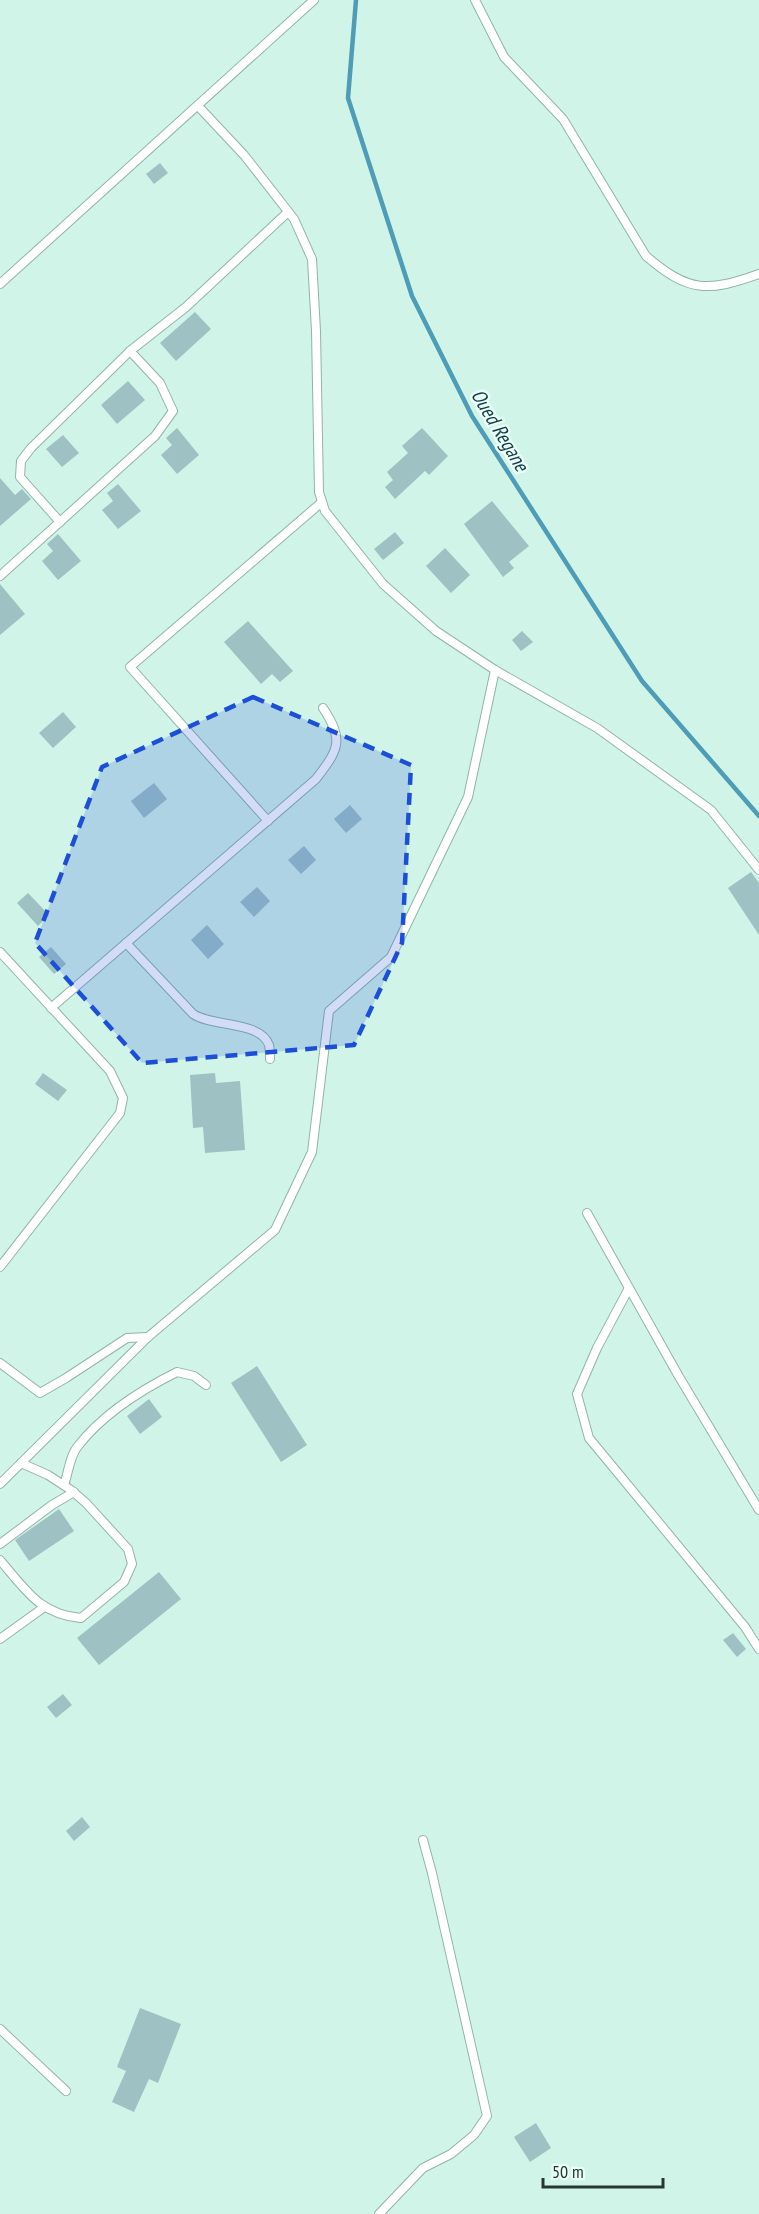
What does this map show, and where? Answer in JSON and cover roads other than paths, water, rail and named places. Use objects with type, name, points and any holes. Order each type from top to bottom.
[{"type":"lane","points":[[0,284],[314,0]]},
{"type":"lane","points":[[475,0],[504,57],[563,119],[646,256],[664,272],[681,282],[696,286],[728,285],[759,274]]},
{"type":"lane","points":[[198,106],[244,155],[294,219],[312,259],[316,331],[319,492],[325,511],[383,584],[436,631],[495,670],[597,728],[711,810],[759,870]]},
{"type":"lane","points":[[60,522],[20,477],[21,462],[31,448],[129,351],[186,307],[288,212]]},
{"type":"lane","points":[[0,576],[155,436],[173,411],[160,383],[129,351]]},
{"type":"lane","points":[[268,821],[130,667],[322,502]]},
{"type":"lane","points":[[0,1484],[148,1337],[275,1230],[312,1152],[329,1011],[391,957],[468,797],[495,670]]},
{"type":"lane","points":[[51,1008],[316,779],[336,754],[336,735],[332,722],[323,708]]},
{"type":"lane","points":[[126,944],[201,1020],[259,1032],[269,1044],[270,1059]]},
{"type":"lane","points":[[0,952],[110,1071],[123,1098],[120,1113],[0,1267]]},
{"type":"lane","points":[[587,1213],[689,1395],[759,1510]]},
{"type":"lane","points":[[629,1288],[597,1348],[577,1394],[589,1438],[745,1627],[759,1649]]},
{"type":"lane","points":[[0,1363],[40,1393],[127,1338],[148,1337]]},
{"type":"lane","points":[[64,1485],[76,1447],[109,1415],[150,1385],[177,1372],[194,1376],[206,1385]]},
{"type":"lane","points":[[0,1560],[43,1608],[68,1617],[81,1618],[124,1582],[132,1564],[128,1549],[74,1492],[48,1475],[21,1463]]},
{"type":"lane","points":[[0,1544],[17,1529],[74,1492]]},
{"type":"lane","points":[[0,1640],[43,1608]]},
{"type":"lane","points":[[379,2214],[423,2168],[451,2154],[474,2135],[487,2116],[423,1840]]},
{"type":"lane","points":[[0,2029],[66,2091]]},
{"type":"waterway","name":"Oued Regane","points":[[356,0],[348,98],[412,296],[472,416],[642,681],[759,816]]}]
